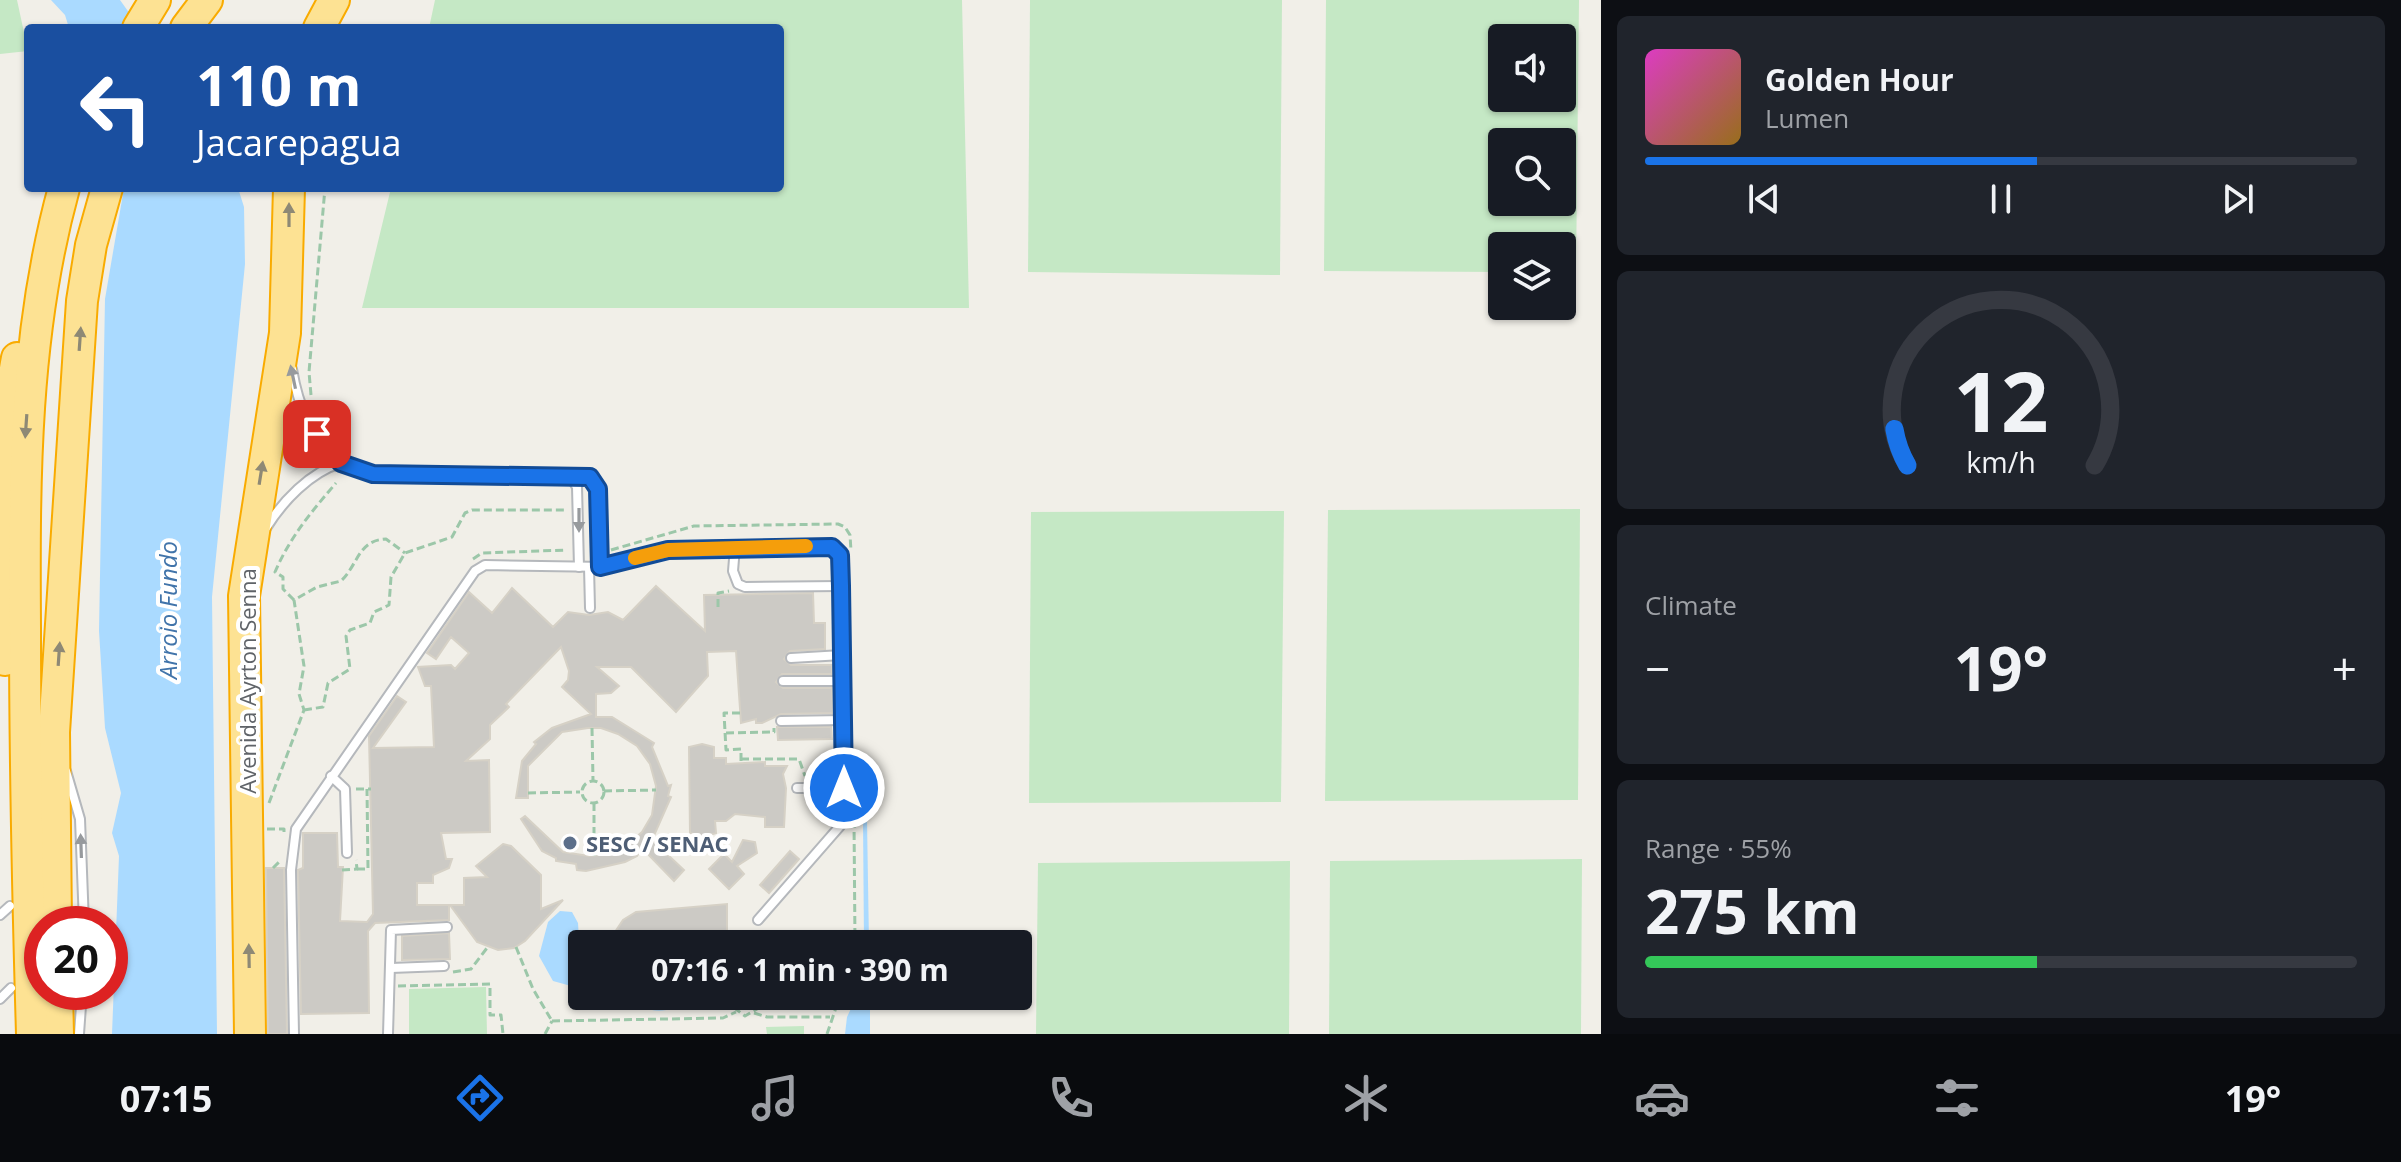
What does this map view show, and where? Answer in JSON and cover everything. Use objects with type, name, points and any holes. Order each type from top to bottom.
[{"type":"highway","points":[[140,24],[155,0]]},
{"type":"highway","points":[[189,24],[207,0]]},
{"type":"highway","points":[[321,24],[334,0]]},
{"type":"highway","points":[[32,1034],[26,823],[24,458],[35,320],[63,192]]},
{"type":"highway","points":[[56,906],[54,732],[82,301],[91,245],[106,192]]},
{"type":"highway","name":"Avenida Ayrton Senna","points":[[250,1034],[244,596],[247,560],[285,333],[289,192]]},
{"type":"highway","points":[[12,1034],[6,994],[2,433],[12,361],[35,320]]},
{"type":"highway","points":[[57,1010],[58,1034]]},
{"type":"lane","points":[[285,333],[294,383],[306,418],[341,463],[379,475],[590,477],[595,481],[600,567]]},
{"type":"lane","points":[[247,560],[272,518],[292,496],[320,472],[341,463]]},
{"type":"lane","points":[[569,476],[577,484],[579,567]]},
{"type":"lane","points":[[294,1034],[293,842],[296,829],[470,578],[485,565],[600,567],[648,552],[735,547],[826,545],[840,555],[844,720],[844,788],[840,826],[758,920]]},
{"type":"lane","points":[[735,547],[733,571],[738,584],[745,587],[841,586]]},
{"type":"lane","points":[[589,567],[590,608]]},
{"type":"lane","points":[[791,658],[842,655]]},
{"type":"lane","points":[[783,681],[842,681]]},
{"type":"lane","points":[[781,721],[844,720]]},
{"type":"lane","points":[[54,732],[80,819],[83,906]]},
{"type":"lane","points":[[331,776],[345,789],[347,853]]},
{"type":"lane","points":[[801,788],[844,788]]},
{"type":"lane","points":[[388,1034],[393,928],[447,927]]},
{"type":"lane","points":[[391,968],[444,966]]},
{"type":"lane","points":[[79,1034],[81,1010]]},
{"type":"path","points":[[311,404],[309,372],[325,192]]},
{"type":"path","points":[[268,806],[304,710],[299,694],[304,666],[296,635],[294,600],[283,589],[283,577],[275,572],[285,548],[305,518],[336,483]]},
{"type":"path","points":[[304,710],[323,707],[328,683],[350,669],[346,636],[350,630],[370,623],[374,612],[389,605],[391,577],[405,553],[452,537],[465,513],[472,510],[579,510]]},
{"type":"path","points":[[599,550],[624,548],[694,526],[838,524],[845,527],[850,535],[851,555]]},
{"type":"path","points":[[294,600],[317,587],[341,581],[359,551],[376,540],[386,539],[405,553]]},
{"type":"path","points":[[718,607],[718,593],[727,593],[738,584]]},
{"type":"path","points":[[740,713],[724,713],[726,750],[741,749],[741,762],[799,759],[801,788]]},
{"type":"path","points":[[726,733],[774,732],[775,721],[781,721]]},
{"type":"path","points":[[592,728],[593,781]]},
{"type":"path","points":[[593,781],[601,783],[604,791],[601,799],[594,802],[586,800],[582,792],[585,784],[593,781]]},
{"type":"path","points":[[345,789],[369,789],[368,869],[357,869]]},
{"type":"path","points":[[604,791],[656,790]]},
{"type":"path","points":[[528,793],[582,792]]},
{"type":"path","points":[[594,802],[594,856]]},
{"type":"path","points":[[261,818],[262,833]]},
{"type":"path","points":[[266,829],[284,829],[283,843]]},
{"type":"path","points":[[273,868],[283,856]]},
{"type":"path","points":[[516,947],[533,989],[552,1021]]},
{"type":"path","points":[[444,966],[453,966],[453,974],[471,969],[487,948]]},
{"type":"path","points":[[458,974],[458,985]]},
{"type":"path","points":[[391,986],[490,984],[490,1015],[501,1015],[503,1034]]},
{"type":"path","points":[[827,1034],[833,1010]]},
{"type":"path","points":[[552,1021],[723,1018],[736,1012],[745,1016],[754,1013],[767,1017],[830,1017]]},
{"type":"path","points":[[545,1034],[552,1021]]},
{"type":"green space","points":[[0,0],[17,0],[24,32],[24,51],[0,54]]},
{"type":"green space","points":[[435,0],[962,0],[969,308],[362,308],[390,192],[784,192],[784,24],[430,24]]},
{"type":"green space","points":[[1030,0],[1282,0],[1280,275],[1028,272]]},
{"type":"green space","points":[[1326,0],[1579,0],[1576,273],[1576,232],[1488,232],[1488,272],[1324,271]]},
{"type":"green space","points":[[1580,509],[1578,800],[1325,801],[1328,510]]},
{"type":"green space","points":[[1284,511],[1281,802],[1029,803],[1031,512]]},
{"type":"green space","points":[[1582,859],[1581,1034],[1329,1034],[1330,861]]},
{"type":"green space","points":[[1290,861],[1289,1034],[1036,1034],[1038,863]]},
{"type":"green space","points":[[486,987],[487,1034],[409,1034],[409,989]]},
{"type":"green space","points":[[804,1026],[804,1034],[767,1034],[766,1027]]},
{"type":"water","points":[[51,0],[120,0],[137,24],[68,24],[65,15]]},
{"type":"water","name":"Arroio Fundo","points":[[123,192],[239,192],[244,207],[245,264],[212,597],[217,1034],[112,1034],[113,1010],[128,1010],[128,906],[117,906],[119,856],[112,833],[121,793],[105,728],[99,631],[105,299]]},
{"type":"water","points":[[863,820],[867,820],[869,930],[864,930]]},
{"type":"water","points":[[560,911],[572,912],[578,923],[578,930],[568,930],[568,985],[553,981],[539,956],[548,922]]},
{"type":"water","points":[[850,1010],[870,1010],[870,1034],[845,1034]]},
{"type":"building","points":[[656,586],[705,631],[704,595],[813,593],[814,623],[825,623],[825,649],[790,651],[784,659],[791,665],[832,665],[832,674],[782,674],[776,682],[783,688],[832,688],[833,713],[781,714],[762,723],[756,723],[756,719],[741,723],[736,651],[707,652],[708,676],[676,712],[631,667],[597,667],[619,686],[611,693],[596,694],[596,717],[612,717],[654,743],[652,747],[668,786],[671,785],[668,796],[671,797],[652,840],[684,870],[674,881],[642,848],[637,856],[625,862],[586,871],[577,870],[576,864],[556,861],[556,858],[542,851],[521,819],[525,816],[563,852],[589,856],[608,854],[627,845],[642,832],[652,815],[656,786],[650,764],[637,746],[618,734],[601,728],[588,728],[562,732],[528,766],[528,798],[516,798],[522,761],[536,744],[534,742],[552,728],[591,714],[562,687],[568,680],[569,671],[561,647],[506,704],[509,707],[490,725],[490,739],[466,761],[489,760],[490,832],[441,833],[446,859],[452,859],[449,868],[433,875],[433,883],[417,883],[417,905],[449,905],[449,920],[375,923],[368,931],[369,1013],[301,1014],[298,870],[303,868],[303,833],[337,833],[338,867],[343,867],[340,921],[367,922],[373,914],[369,736],[397,696],[406,702],[373,748],[434,747],[431,686],[425,686],[418,667],[451,665],[455,669],[469,653],[451,637],[436,659],[427,653],[469,592],[492,613],[512,588],[553,627],[568,612],[589,615],[608,612],[623,620]]},
{"type":"building","points":[[777,727],[831,727],[832,739],[778,740]]},
{"type":"building","points":[[702,744],[714,747],[714,758],[726,758],[726,764],[765,762],[765,766],[787,766],[783,774],[786,788],[784,827],[765,827],[765,817],[735,814],[726,821],[715,821],[716,833],[704,837],[690,833],[689,747]]},
{"type":"building","points":[[743,840],[755,842],[757,853],[737,866],[744,874],[729,889],[709,869],[724,854],[732,862]]},
{"type":"building","points":[[503,844],[511,846],[541,875],[541,909],[563,900],[525,941],[514,948],[498,950],[477,942],[450,905],[464,905],[464,878],[487,877],[476,866]]},
{"type":"building","points":[[790,851],[799,859],[769,893],[760,885]]},
{"type":"building","points":[[266,868],[284,868],[287,1034],[268,1034]]},
{"type":"building","points":[[727,904],[727,930],[616,930],[623,920],[636,912]]},
{"type":"building","points":[[449,933],[450,959],[402,960],[402,936]]},
{"type":"slow traffic","points":[[635,558],[648,552],[668,550],[806,546]]},
{"type":"place","name":"SESC / SENAC","points":[[570,843]]},
{"type":"route","points":[[317,434],[341,463],[373,474],[590,477],[598,489],[600,567],[617,565],[648,552],[668,550],[832,547],[840,555],[844,788]]}]
